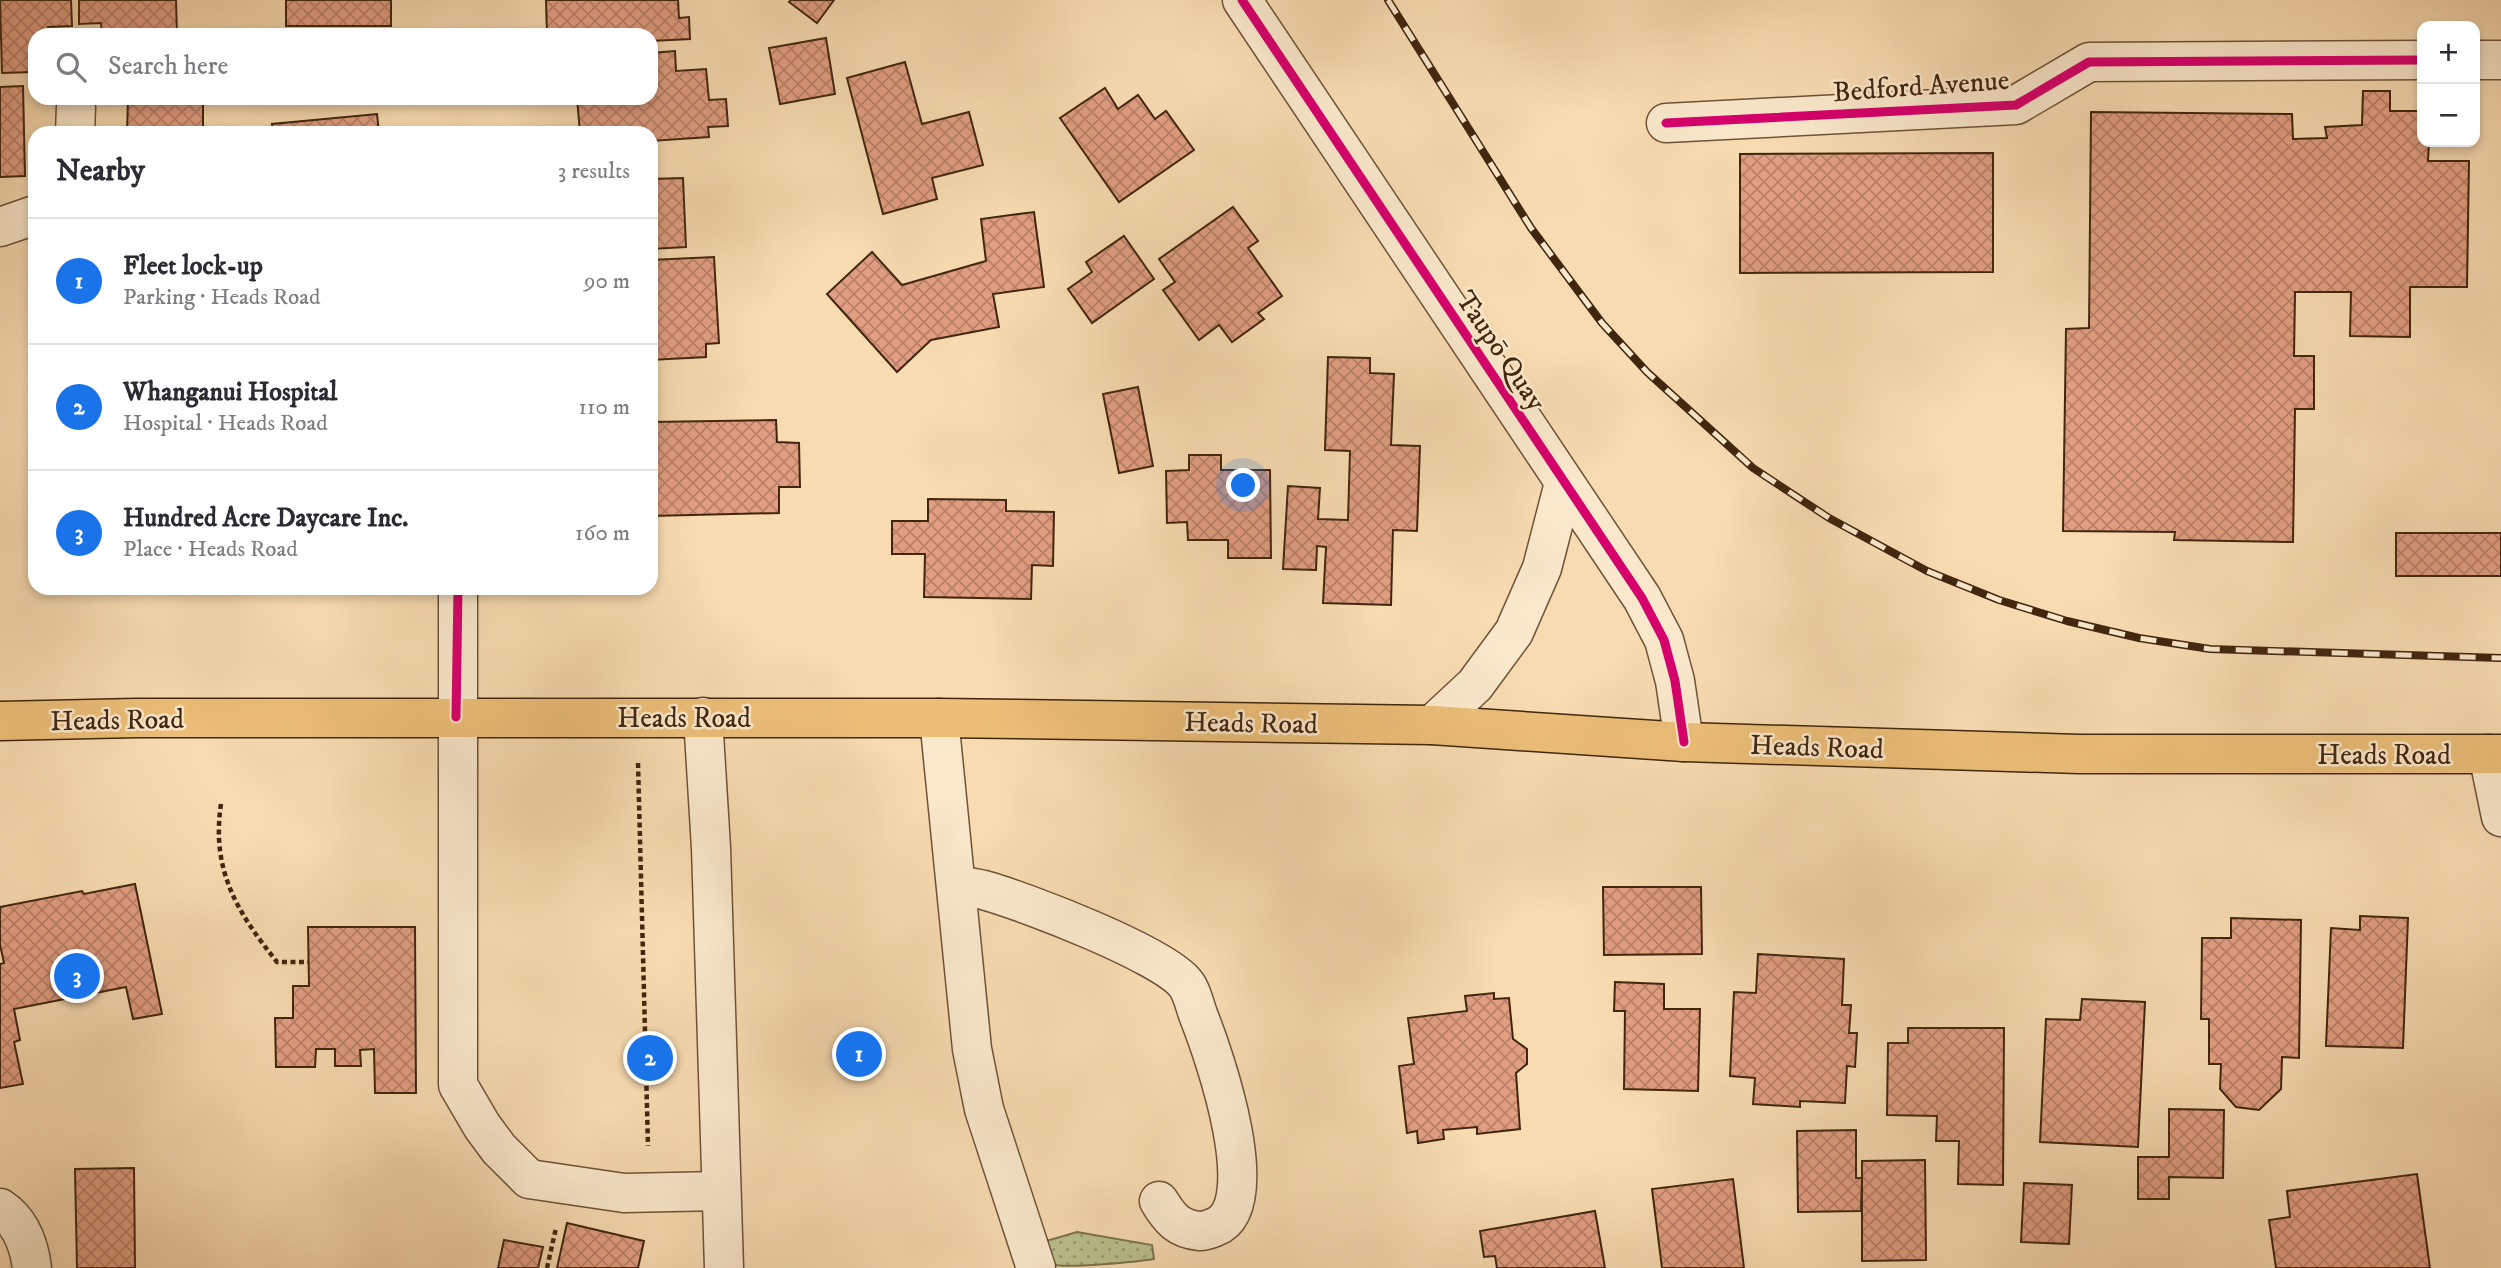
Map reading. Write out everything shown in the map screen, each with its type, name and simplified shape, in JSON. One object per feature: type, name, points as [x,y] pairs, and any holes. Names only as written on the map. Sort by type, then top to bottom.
[{"type":"main road","name":"Heads Road","points":[[0,721],[136,718],[939,718],[1432,725],[1684,742],[2079,754],[2495,754]]},
{"type":"street","name":"Taupō Quay","points":[[1242,0],[1642,598],[1664,640],[1675,681],[1684,742]]},
{"type":"street","name":"Bedford Avenue","points":[[1666,123],[2016,105],[2089,62],[2417,60]]},
{"type":"street","points":[[2480,60],[2501,60]]},
{"type":"street","points":[[0,228],[28,218]]},
{"type":"street","points":[[1432,725],[1475,685],[1514,632],[1542,568],[1564,483]]},
{"type":"street","points":[[458,595],[458,1085],[499,1149],[529,1179],[624,1193],[721,1191]]},
{"type":"street","points":[[703,717],[711,862],[721,1191],[718,1266]]},
{"type":"street","points":[[939,718],[972,1049],[984,1109],[1036,1268]]},
{"type":"street","points":[[2495,754],[2501,817]]},
{"type":"street","points":[[956,885],[987,891],[1052,915],[1162,963],[1185,983],[1213,1053],[1234,1135],[1238,1180],[1235,1204],[1224,1224],[1205,1231],[1189,1229],[1170,1219],[1159,1201]]},
{"type":"street","points":[[0,1208],[9,1214],[25,1238],[32,1268]]},
{"type":"path","points":[[637,717],[649,1192]]},
{"type":"path","points":[[221,804],[218,839],[231,893],[257,937],[277,962],[309,962]]},
{"type":"green space","points":[[1077,1232],[1152,1245],[1154,1259],[1056,1265],[1043,1242]]},
{"type":"building","points":[[0,0],[71,0],[72,26],[28,28],[28,72],[2,73]]},
{"type":"building","points":[[79,0],[176,0],[177,28],[101,28],[101,23],[79,24]]},
{"type":"building","points":[[286,0],[391,0],[391,26],[286,26]]},
{"type":"building","points":[[546,0],[678,0],[679,18],[689,17],[690,39],[658,41],[658,28],[547,28]]},
{"type":"building","points":[[834,0],[817,23],[789,2]]},
{"type":"building","points":[[826,38],[835,94],[780,104],[769,48]]},
{"type":"building","points":[[675,51],[676,71],[706,69],[709,100],[726,99],[728,126],[708,127],[709,137],[658,141],[658,126],[579,126],[578,105],[658,105],[658,52]]},
{"type":"building","points":[[905,62],[922,124],[969,112],[983,165],[932,178],[937,199],[883,214],[847,78]]},
{"type":"building","points":[[23,86],[25,176],[0,177],[0,87]]},
{"type":"building","points":[[1105,88],[1118,109],[1138,95],[1155,119],[1166,111],[1194,150],[1119,202],[1060,118]]},
{"type":"building","points":[[2363,91],[2390,91],[2390,111],[2417,111],[2417,147],[2429,147],[2428,161],[2469,161],[2467,287],[2410,287],[2410,337],[2350,336],[2351,292],[2295,292],[2294,356],[2314,356],[2314,409],[2295,409],[2293,542],[2174,540],[2175,532],[2063,531],[2066,329],[2089,328],[2091,112],[2292,114],[2293,139],[2327,138],[2325,127],[2362,125]]},
{"type":"building","points":[[128,105],[203,105],[203,126],[127,126]]},
{"type":"building","points":[[377,114],[378,126],[272,126]]},
{"type":"building","points":[[1993,153],[1993,272],[1740,273],[1740,154]]},
{"type":"building","points":[[683,178],[686,247],[658,249],[658,179]]},
{"type":"building","points":[[1233,207],[1258,241],[1248,248],[1282,296],[1258,313],[1264,319],[1232,342],[1219,325],[1199,340],[1163,290],[1175,282],[1159,259]]},
{"type":"building","points":[[1034,212],[1044,287],[993,294],[999,327],[931,340],[897,372],[827,294],[872,252],[902,285],[986,261],[981,219]]},
{"type":"building","points":[[1124,236],[1154,279],[1092,323],[1068,289],[1092,272],[1086,262]]},
{"type":"building","points":[[714,257],[719,343],[706,344],[706,357],[658,360],[658,260]]},
{"type":"building","points":[[1328,357],[1370,358],[1370,373],[1394,374],[1391,445],[1420,446],[1417,531],[1393,530],[1391,605],[1323,603],[1326,547],[1317,546],[1316,570],[1283,569],[1288,486],[1320,488],[1318,519],[1348,520],[1350,451],[1325,450]]},
{"type":"building","points":[[1138,387],[1153,466],[1119,473],[1103,394]]},
{"type":"building","points":[[776,420],[777,442],[799,443],[800,487],[779,487],[779,513],[658,516],[658,422]]},
{"type":"building","points":[[1189,455],[1221,455],[1221,470],[1270,470],[1271,558],[1228,558],[1228,540],[1188,540],[1187,522],[1167,523],[1166,471],[1189,470]]},
{"type":"building","points":[[928,499],[1006,500],[1006,511],[1054,512],[1053,566],[1032,565],[1031,599],[924,597],[925,554],[892,554],[892,521],[928,521]]},
{"type":"building","points":[[2396,533],[2501,533],[2501,576],[2396,576]]},
{"type":"building","points":[[135,884],[162,1014],[133,1019],[126,987],[14,1009],[20,1040],[14,1042],[23,1084],[0,1088],[0,964],[4,963],[0,945],[0,907]]},
{"type":"building","points":[[1603,887],[1701,887],[1702,954],[1604,955]]},
{"type":"building","points":[[2360,916],[2408,918],[2403,1048],[2326,1046],[2331,928],[2360,930]]},
{"type":"building","points":[[2231,918],[2301,920],[2299,1058],[2282,1057],[2281,1089],[2259,1110],[2236,1107],[2220,1089],[2221,1064],[2209,1064],[2209,1019],[2201,1019],[2202,938],[2231,938]]},
{"type":"building","points":[[308,927],[415,927],[416,1093],[375,1093],[374,1049],[360,1050],[361,1066],[335,1066],[335,1049],[316,1049],[315,1067],[276,1067],[275,1018],[293,1018],[293,986],[309,986]]},
{"type":"building","points":[[1758,954],[1844,959],[1842,1005],[1851,1005],[1849,1033],[1857,1033],[1855,1067],[1847,1066],[1845,1103],[1800,1101],[1800,1107],[1753,1104],[1755,1078],[1730,1076],[1734,992],[1756,993]]},
{"type":"building","points":[[1615,982],[1664,984],[1664,1009],[1700,1009],[1698,1091],[1624,1089],[1625,1011],[1614,1011]]},
{"type":"building","points":[[1494,993],[1494,999],[1509,998],[1513,1039],[1527,1049],[1527,1064],[1516,1073],[1520,1129],[1477,1134],[1477,1127],[1443,1130],[1444,1139],[1418,1143],[1417,1131],[1407,1133],[1399,1066],[1414,1064],[1408,1018],[1467,1011],[1465,996]]},
{"type":"building","points":[[2082,999],[2145,1002],[2138,1147],[2040,1142],[2046,1019],[2080,1020]]},
{"type":"building","points":[[1908,1028],[2004,1028],[2003,1185],[1958,1184],[1959,1141],[1936,1141],[1937,1116],[1887,1115],[1888,1043],[1908,1043]]},
{"type":"building","points":[[2169,1109],[2224,1110],[2223,1178],[2169,1177],[2169,1199],[2138,1199],[2138,1157],[2169,1157]]},
{"type":"building","points":[[1856,1130],[1856,1178],[1862,1178],[1861,1211],[1798,1212],[1797,1131]]},
{"type":"building","points":[[1925,1160],[1926,1260],[1862,1261],[1862,1161]]},
{"type":"building","points":[[134,1168],[135,1268],[77,1268],[75,1169]]},
{"type":"building","points":[[2417,1174],[2430,1268],[2276,1268],[2269,1220],[2290,1217],[2287,1191]]},
{"type":"building","points":[[1733,1179],[1744,1268],[1662,1268],[1652,1189]]},
{"type":"building","points":[[2024,1183],[2072,1185],[2069,1244],[2021,1242]]},
{"type":"building","points":[[1595,1211],[1605,1268],[1497,1268],[1495,1256],[1484,1257],[1480,1231]]},
{"type":"building","points":[[567,1223],[644,1241],[638,1268],[557,1268]]},
{"type":"building","points":[[504,1240],[543,1247],[538,1268],[498,1268]]},
{"type":"railway","points":[[1388,0],[1531,228],[1602,323],[1647,372],[1753,468],[1829,518],[1927,571],[1999,600],[2067,621],[2139,638],[2210,649],[2501,658]]},
{"type":"cycle path","points":[[1242,0],[1642,598],[1664,640],[1675,681],[1684,742]]},
{"type":"cycle path","points":[[1666,123],[2016,105],[2089,62],[2417,60]]},
{"type":"cycle path","points":[[456,717],[458,595]]},
{"type":"place","name":"Hundred Acre Daycare Inc.","points":[[77,976]]},
{"type":"place","name":"Fleet lock-up","points":[[859,1054]]},
{"type":"place","name":"Whanganui Hospital","points":[[650,1058]]}]
